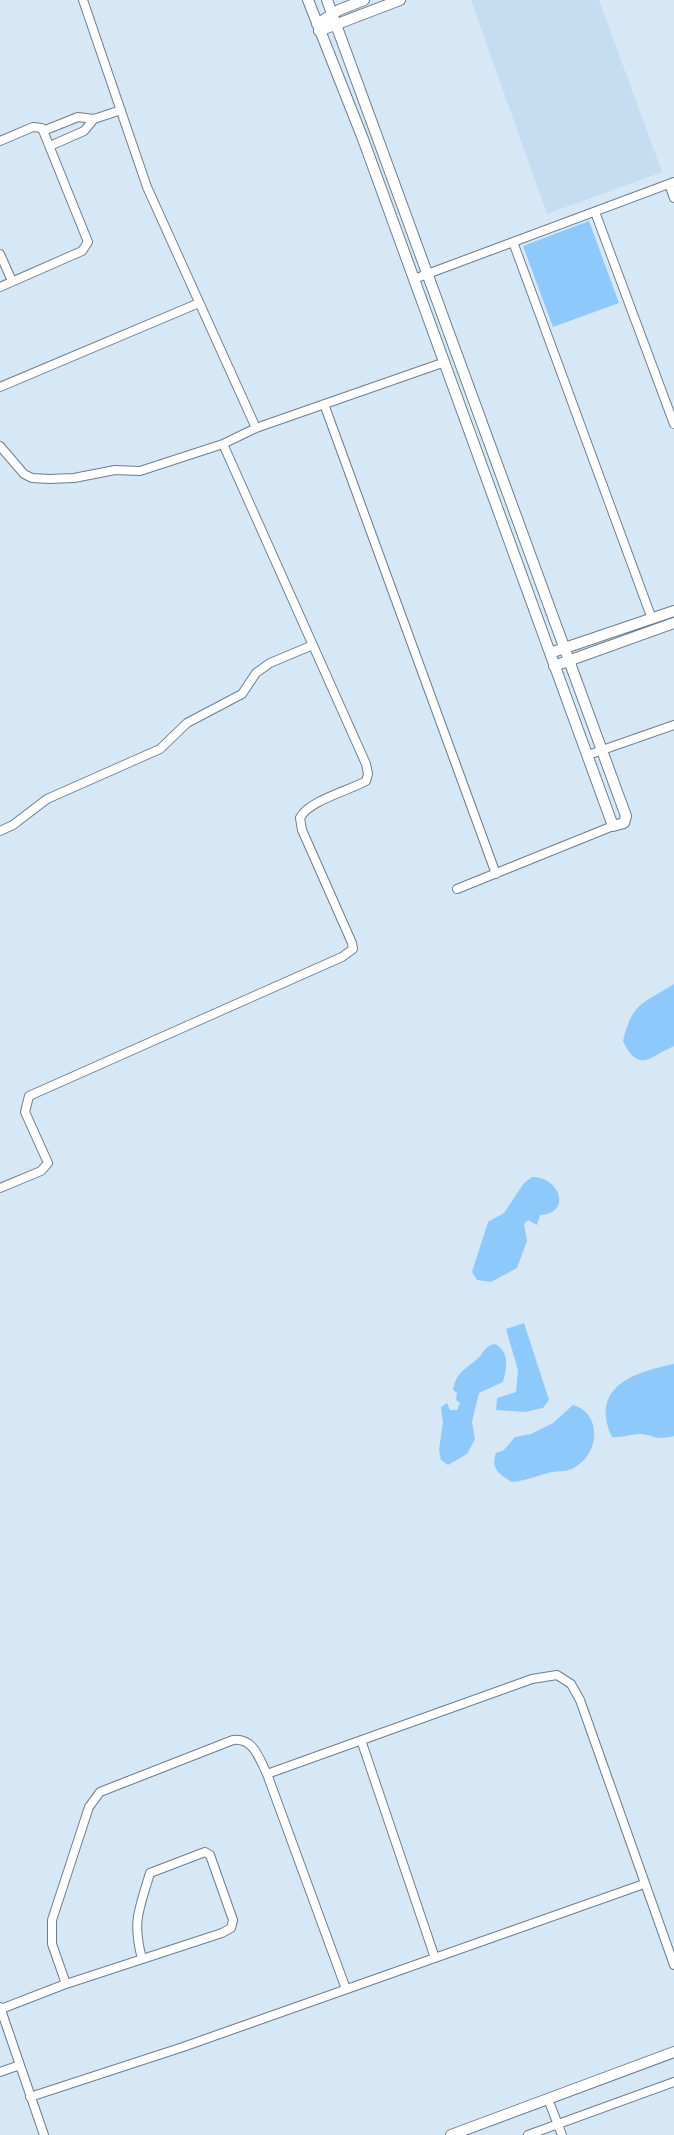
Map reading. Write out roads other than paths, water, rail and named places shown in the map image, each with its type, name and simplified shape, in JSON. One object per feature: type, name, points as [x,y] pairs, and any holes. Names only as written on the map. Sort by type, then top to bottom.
[{"type":"street","points":[[83,0],[147,187],[256,428]]},
{"type":"street","points":[[308,0],[445,362],[613,826]]},
{"type":"street","points":[[327,0],[626,816],[624,823],[457,889]]},
{"type":"street","points":[[318,28],[364,0]]},
{"type":"street","points":[[334,19],[400,0]]},
{"type":"street","points":[[43,131],[78,117],[94,119],[121,110]]},
{"type":"street","points":[[50,146],[84,131],[94,119]]},
{"type":"street","points":[[0,141],[36,126],[43,131],[88,246],[0,287]]},
{"type":"street","points":[[414,279],[671,183],[674,198]]},
{"type":"street","points":[[595,212],[674,424]]},
{"type":"street","points":[[513,242],[652,619]]},
{"type":"street","points":[[0,254],[12,281]]},
{"type":"street","points":[[0,387],[199,303]]},
{"type":"street","points":[[0,446],[24,474],[32,478],[74,478],[115,470],[140,471],[223,444],[256,428],[445,362]]},
{"type":"street","points":[[324,404],[496,874]]},
{"type":"street","points":[[0,1188],[41,1171],[48,1163],[25,1112],[29,1096],[342,957],[353,949],[302,830],[300,818],[301,813],[313,805],[366,781],[368,774],[223,444]]},
{"type":"street","points":[[550,653],[674,611]]},
{"type":"street","points":[[554,666],[674,623]]},
{"type":"street","points":[[0,831],[47,799],[160,749],[187,723],[242,694],[256,673],[270,663],[313,645]]},
{"type":"street","points":[[588,755],[674,725]]},
{"type":"street","points":[[267,1774],[532,1679],[557,1675],[571,1684],[580,1700],[674,1965]]},
{"type":"street","points":[[63,1985],[65,1981],[52,1944],[52,1920],[92,1799],[100,1792],[242,1739],[251,1744],[267,1774],[346,1989]]},
{"type":"street","points":[[361,1740],[435,1958]]},
{"type":"street","points":[[44,2135],[0,2008],[63,1985],[142,1959],[231,1928],[233,1920],[210,1855],[205,1852],[150,1873],[136,1920],[136,1936],[142,1959]]},
{"type":"street","points":[[30,2097],[183,2047],[644,1884]]},
{"type":"street","points":[[451,2135],[674,2052]]},
{"type":"street","points":[[0,2072],[20,2065]]},
{"type":"street","points":[[528,2135],[674,2082]]},
{"type":"street","points":[[548,2099],[562,2135]]}]
